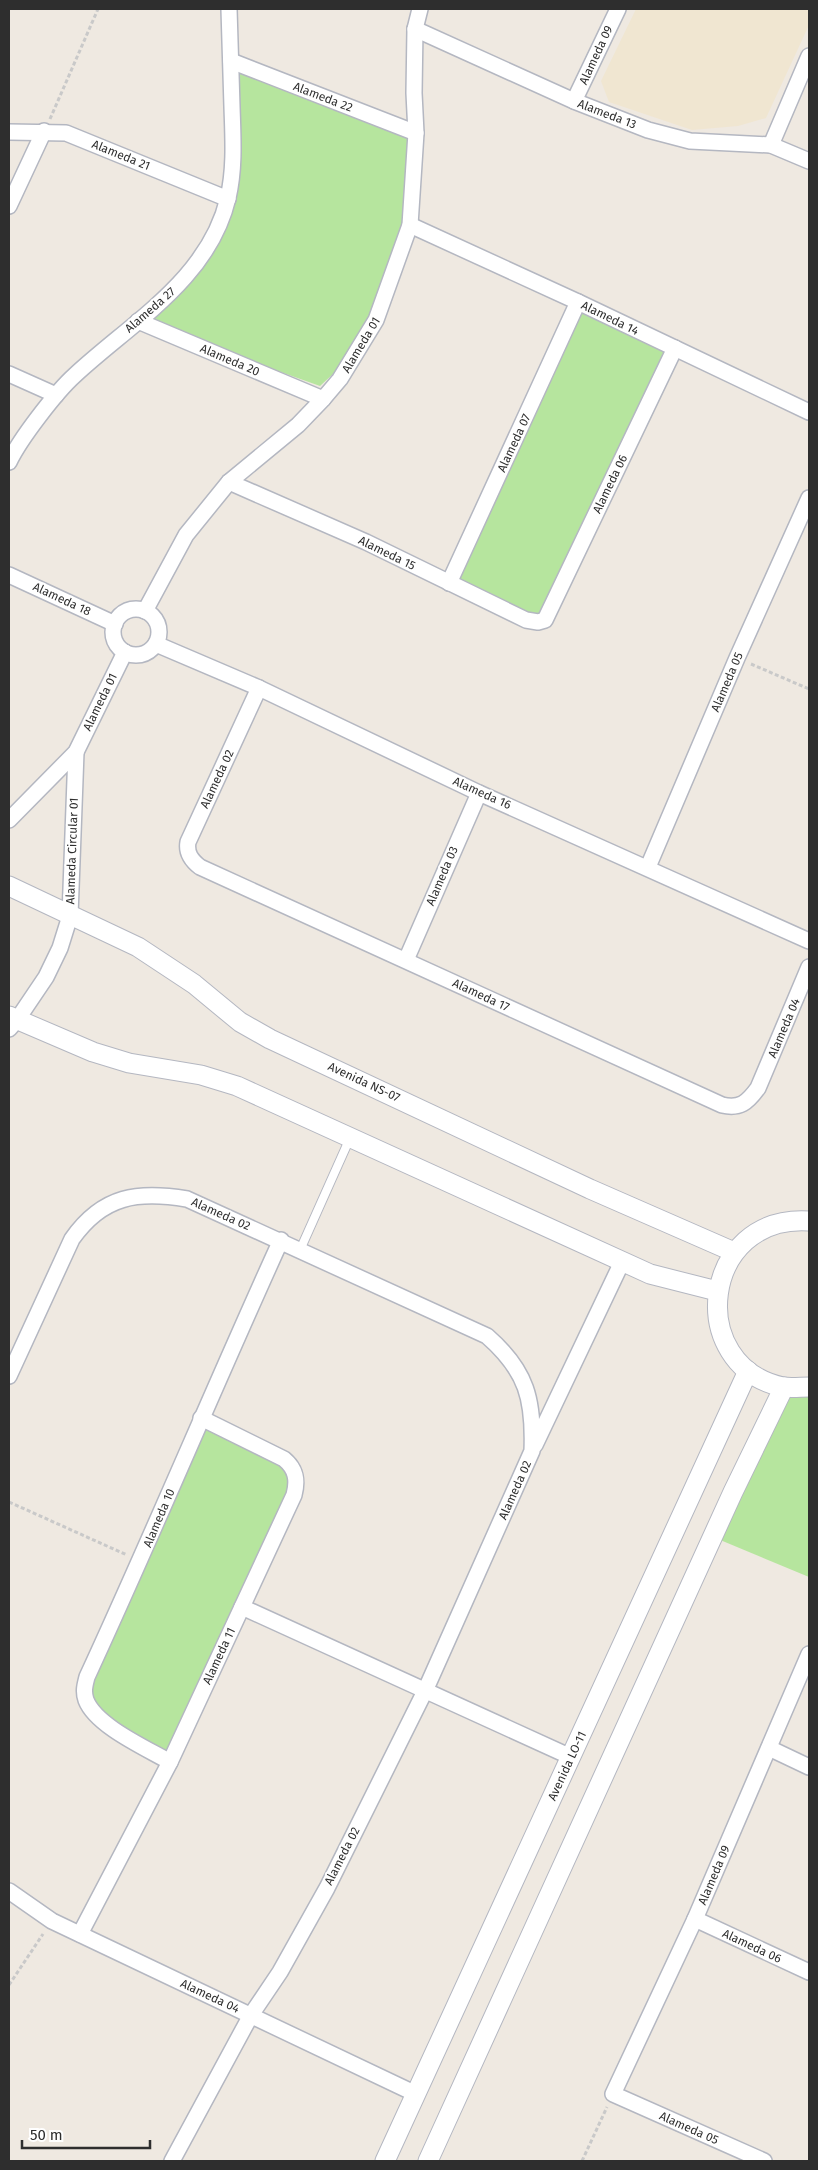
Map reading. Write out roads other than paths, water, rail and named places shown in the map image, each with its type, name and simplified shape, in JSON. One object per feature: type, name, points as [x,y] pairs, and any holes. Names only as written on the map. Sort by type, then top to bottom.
[{"type":"street","name":"Alameda 27","points":[[9,462],[56,396],[74,376],[176,289],[202,256],[228,199],[234,166],[229,9]]},
{"type":"street","name":"Alameda 01","points":[[145,612],[186,535],[229,482],[298,425],[323,399],[345,372],[376,320],[410,226],[416,133],[414,92],[416,30],[420,9]]},
{"type":"street","name":"Alameda 09","points":[[574,102],[618,9]]},
{"type":"street","name":"Alameda 13","points":[[416,30],[574,102],[648,130],[690,141],[771,145],[809,161]]},
{"type":"street","points":[[771,145],[809,56]]},
{"type":"street","name":"Alameda 22","points":[[231,61],[416,133]]},
{"type":"street","points":[[9,206],[44,131]]},
{"type":"street","name":"Alameda 21","points":[[9,132],[44,131],[66,133],[228,199]]},
{"type":"street","name":"Alameda 14","points":[[410,226],[578,302],[809,412]]},
{"type":"street","name":"Alameda 07","points":[[449,584],[578,302]]},
{"type":"street","name":"Alameda 20","points":[[138,321],[323,399]]},
{"type":"street","name":"Alameda 06","points":[[545,620],[675,348]]},
{"type":"street","points":[[9,374],[56,396]]},
{"type":"street","name":"Alameda 15","points":[[229,482],[366,542],[526,620],[538,622],[545,620]]},
{"type":"street","name":"Alameda 05","points":[[648,867],[737,658],[809,498]]},
{"type":"street","name":"Alameda 18","points":[[9,575],[116,624]]},
{"type":"street","points":[[131,610],[145,612],[155,619],[158,625],[159,631],[156,644],[145,653],[131,655],[120,648],[114,636],[116,624],[124,613],[131,610]]},
{"type":"street","name":"Alameda 16","points":[[156,644],[259,688],[479,793],[648,867],[809,941]]},
{"type":"street","name":"Alameda 01","points":[[76,752],[125,652]]},
{"type":"street","name":"Alameda 02","points":[[200,867],[186,850],[188,842],[259,688]]},
{"type":"street","points":[[9,820],[76,752]]},
{"type":"street","name":"Alameda Circular 01","points":[[12,1022],[46,976],[60,948],[70,916],[76,752]]},
{"type":"street","name":"Alameda 03","points":[[406,960],[479,793]]},
{"type":"street","name":"Alameda 17","points":[[200,867],[722,1105],[739,1107],[752,1097],[758,1088]]},
{"type":"street","name":"Avenida NS-07","points":[[9,886],[138,947],[194,984],[240,1022],[270,1039],[590,1188],[734,1252]]},
{"type":"street","name":"Alameda 04","points":[[758,1088],[809,967]]},
{"type":"street","points":[[12,1022],[129,1062],[201,1075],[237,1086],[650,1274],[717,1291]]},
{"type":"street","name":"Alameda 02","points":[[9,1376],[72,1239],[85,1221],[102,1207],[130,1196],[160,1195],[187,1199],[281,1240],[487,1336],[506,1352],[522,1377],[530,1398],[533,1422],[532,1451],[424,1691],[327,1888],[280,1972],[251,2015],[172,2161]]},
{"type":"street","points":[[809,1221],[794,1220],[771,1225],[751,1236],[734,1252],[723,1271],[717,1291],[718,1320],[728,1348],[748,1371],[765,1381],[784,1387],[809,1387]]},
{"type":"street","name":"Alameda 10","points":[[170,1762],[102,1720],[92,1710],[84,1689],[87,1677],[141,1561],[200,1418],[281,1240]]},
{"type":"street","points":[[532,1451],[622,1262]]},
{"type":"street","name":"Avenida LO-11","points":[[385,2161],[748,1371]]},
{"type":"street","points":[[428,2161],[733,1492],[784,1387]]},
{"type":"street","name":"Alameda 11","points":[[80,1934],[170,1762],[294,1495],[296,1475],[292,1465],[284,1458],[200,1418]]},
{"type":"street","points":[[242,1607],[571,1757]]},
{"type":"street","name":"Alameda 09","points":[[613,2094],[695,1919],[809,1654]]},
{"type":"street","points":[[769,1748],[809,1766]]},
{"type":"street","name":"Alameda 04","points":[[9,1892],[52,1921],[416,2094]]},
{"type":"street","name":"Alameda 06","points":[[695,1919],[809,1972]]},
{"type":"street","name":"Alameda 05","points":[[613,2094],[764,2161]]},
{"type":"lane","points":[[300,1250],[350,1138]]}]
